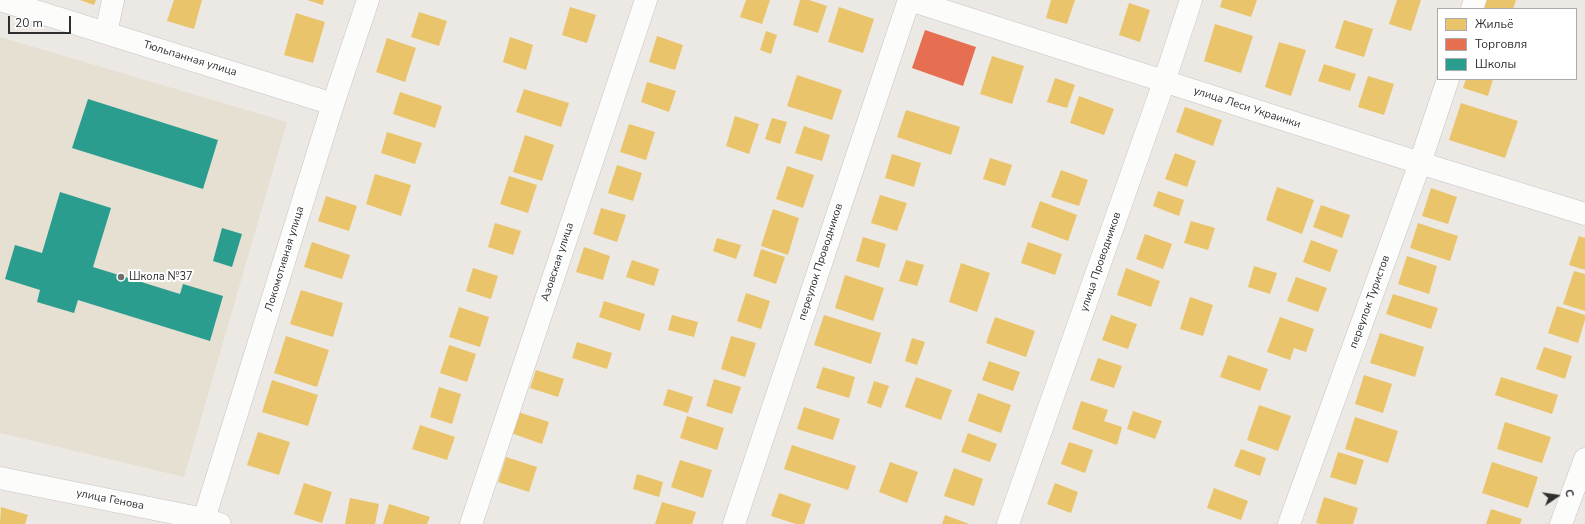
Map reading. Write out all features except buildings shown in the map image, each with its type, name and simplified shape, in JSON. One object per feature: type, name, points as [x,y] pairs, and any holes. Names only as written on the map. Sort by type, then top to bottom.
[{"type":"street","name":"Тюльпанная улица","points":[[0,0],[333,104]]},
{"type":"street","points":[[106,33],[113,0]]},
{"type":"street","name":"Локомотивная улица","points":[[212,522],[333,104],[368,0]]},
{"type":"street","name":"Азовская улица","points":[[471,524],[646,0]]},
{"type":"street","name":"улица Леси Украинки","points":[[909,0],[1164,82],[1585,214]]},
{"type":"street","name":"переулок Проводников","points":[[734,524],[909,0]]},
{"type":"street","name":"улица Проводников","points":[[1008,524],[1164,82],[1191,0]]},
{"type":"street","name":"переулок Туристов","points":[[1290,524],[1420,163],[1448,80]]},
{"type":"street","points":[[1561,524],[1585,458]]},
{"type":"street","name":"улица Генова","points":[[0,478],[212,522]]},
{"type":"shaded area","name":"Школа №37","points":[[0,37],[287,122],[184,477],[0,433]]},
{"type":"place","name":"Школа №37","points":[[121,277]]}]
